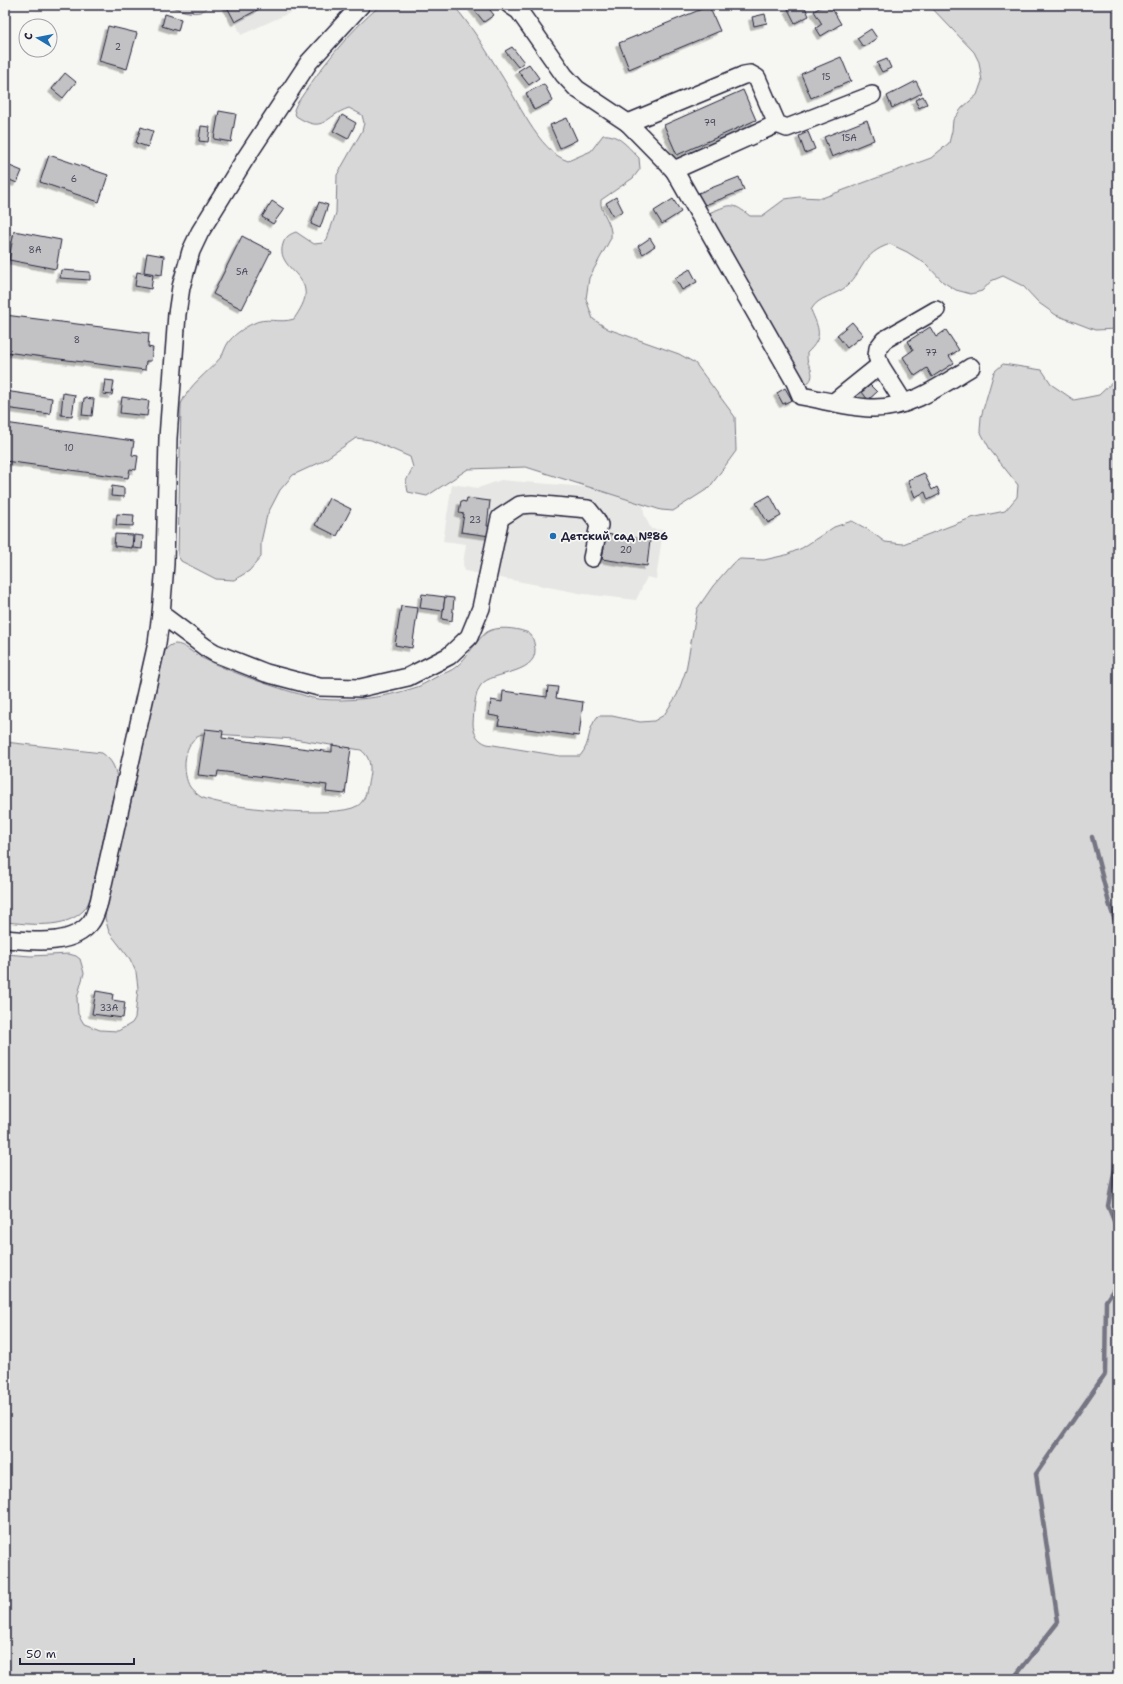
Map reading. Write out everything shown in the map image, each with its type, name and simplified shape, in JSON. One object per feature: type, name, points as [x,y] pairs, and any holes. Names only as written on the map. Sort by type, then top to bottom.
[{"type":"street","points":[[5,939],[35,941],[59,939],[81,932],[92,921],[99,902],[155,650],[161,614],[165,564],[168,438],[177,314],[181,287],[191,251],[200,232],[245,159],[309,62],[361,5]]},
{"type":"street","points":[[510,5],[519,11],[564,76],[577,89],[628,122],[674,170],[795,382],[801,396],[871,408],[904,403],[938,388],[971,367]]},
{"type":"street","points":[[628,122],[744,75],[750,74],[758,78],[777,124],[787,128],[872,95]]},
{"type":"street","points":[[674,170],[777,124]]},
{"type":"street","points":[[904,403],[880,365],[877,356],[878,348],[884,340],[936,310]]},
{"type":"street","points":[[834,402],[880,365]]},
{"type":"street","points":[[161,614],[204,647],[215,653],[266,673],[319,686],[360,688],[408,677],[449,656],[468,637],[481,608],[500,518],[520,505],[532,504],[588,509],[599,525],[592,558]]},
{"type":"shaded area","points":[[166,5],[209,5],[200,12],[195,13],[183,11]]},
{"type":"shaded area","points":[[228,5],[307,5],[241,35]]},
{"type":"shaded area","points":[[381,5],[453,5],[484,47],[538,136],[547,147],[557,155],[568,161],[591,151],[603,135],[608,135],[614,136],[623,142],[639,158],[640,169],[633,178],[601,200],[602,209],[610,227],[611,238],[589,278],[586,299],[593,319],[608,329],[679,354],[695,363],[735,417],[736,451],[709,488],[673,511],[661,510],[526,467],[468,469],[427,496],[408,492],[406,481],[413,467],[410,457],[371,440],[356,438],[321,462],[293,475],[280,490],[267,515],[261,542],[261,557],[249,571],[234,580],[216,579],[181,561],[178,556],[181,404],[189,390],[216,363],[223,354],[230,340],[236,335],[246,327],[257,322],[294,319],[302,305],[305,298],[305,290],[300,278],[286,263],[283,257],[283,244],[288,236],[296,232],[314,244],[323,243],[327,239],[336,213],[337,175],[362,131],[364,123],[362,115],[349,108],[319,124],[313,124],[296,116],[294,110],[324,65],[345,39]]},
{"type":"shaded area","points":[[929,5],[1118,5],[1118,329],[1095,330],[1056,315],[1039,303],[1023,286],[1003,276],[991,281],[982,291],[971,294],[956,290],[943,282],[926,264],[907,252],[890,244],[874,252],[868,257],[853,280],[847,286],[818,302],[811,310],[818,328],[818,337],[807,353],[812,377],[806,384],[797,374],[709,216],[711,212],[723,207],[735,206],[750,216],[762,216],[785,199],[799,197],[822,198],[931,158],[949,143],[953,120],[962,108],[977,95],[982,81],[979,62],[974,52]]},
{"type":"shaded area","points":[[1003,364],[1042,370],[1052,385],[1074,400],[1099,395],[1118,377],[1118,1679],[5,1679],[5,954],[31,956],[69,954],[76,956],[80,959],[84,973],[77,998],[78,1014],[84,1024],[100,1030],[118,1031],[132,1023],[135,1018],[138,988],[136,972],[130,959],[109,932],[105,918],[107,901],[160,662],[165,650],[169,646],[179,644],[202,658],[224,668],[281,689],[318,699],[342,700],[378,697],[420,686],[455,668],[487,632],[501,628],[522,631],[529,633],[532,636],[535,654],[531,661],[524,667],[487,680],[481,685],[477,693],[475,703],[473,727],[475,733],[481,741],[487,744],[560,756],[580,756],[586,746],[594,721],[598,716],[612,716],[640,722],[654,721],[664,715],[677,695],[686,670],[697,609],[713,586],[732,564],[740,559],[764,560],[786,555],[802,548],[834,527],[852,521],[867,529],[885,542],[903,544],[971,518],[1005,511],[1017,497],[1018,485],[991,451],[980,431],[981,417],[994,372]],"holes":[[[215,734],[294,739],[361,750],[368,758],[370,768],[366,793],[361,803],[345,810],[327,812],[304,812],[255,808],[232,805],[201,797],[191,788],[187,781],[185,760],[189,746],[192,741],[199,736]]]},
{"type":"shaded area","name":"Детский сад №86","points":[[501,480],[586,487],[599,484],[642,484],[644,514],[651,529],[663,530],[656,579],[647,577],[636,600],[584,594],[465,571],[463,564],[466,544],[443,541],[452,484],[478,488]]},
{"type":"shaded area","points":[[5,742],[102,753],[111,761],[115,770],[117,778],[91,896],[84,910],[67,921],[46,924],[5,922]]},
{"type":"building","points":[[226,5],[257,5],[259,9],[235,22]]},
{"type":"building","points":[[474,5],[486,5],[494,15],[484,22],[472,7]]},
{"type":"building","points":[[796,5],[804,5],[809,16],[795,23],[788,9]]},
{"type":"building","points":[[824,5],[830,5],[841,24],[821,36],[816,28],[822,24],[814,11]]},
{"type":"building","points":[[709,6],[720,31],[629,69],[619,43]]},
{"type":"building","points":[[165,14],[181,19],[178,31],[162,26]]},
{"type":"building","points":[[765,14],[767,23],[754,26],[752,17]]},
{"type":"building","points":[[108,26],[137,33],[127,69],[99,61]]},
{"type":"building","points":[[871,29],[877,38],[863,47],[857,38]]},
{"type":"building","points":[[512,47],[524,62],[518,67],[505,51]]},
{"type":"building","points":[[841,57],[851,81],[811,98],[801,74]]},
{"type":"building","points":[[887,59],[891,68],[882,72],[877,63]]},
{"type":"building","points":[[529,64],[539,78],[529,85],[518,71]]},
{"type":"building","points":[[65,73],[76,82],[63,98],[52,89]]},
{"type":"building","points":[[916,81],[922,93],[892,108],[887,96]]},
{"type":"building","points":[[544,84],[553,101],[534,110],[526,93]]},
{"type":"building","points":[[743,90],[756,120],[677,155],[664,125]]},
{"type":"building","points":[[923,96],[927,104],[919,108],[915,100]]},
{"type":"building","points":[[219,111],[236,114],[231,142],[214,139]]},
{"type":"building","points":[[342,115],[356,123],[348,139],[333,131]]},
{"type":"building","points":[[567,118],[577,140],[560,148],[550,125]]},
{"type":"building","points":[[867,120],[874,140],[832,157],[824,137]]},
{"type":"building","points":[[201,126],[210,127],[208,142],[199,141]]},
{"type":"building","points":[[141,127],[153,131],[148,147],[136,143]]},
{"type":"building","points":[[808,132],[815,149],[805,153],[799,136]]},
{"type":"building","points":[[49,155],[108,175],[99,202],[40,182]]},
{"type":"building","points":[[5,164],[22,171],[17,183],[5,178]]},
{"type":"building","points":[[739,177],[744,190],[700,207],[696,194]]},
{"type":"building","points":[[616,197],[623,211],[613,216],[606,203]]},
{"type":"building","points":[[673,199],[681,212],[662,224],[654,211]]},
{"type":"building","points":[[272,201],[284,209],[273,224],[262,217]]},
{"type":"building","points":[[319,202],[328,205],[320,228],[311,224]]},
{"type":"building","points":[[14,231],[61,240],[56,269],[9,260]]},
{"type":"building","points":[[242,236],[271,251],[242,309],[213,294]]},
{"type":"building","points":[[650,238],[655,246],[643,254],[638,246]]},
{"type":"building","points":[[147,253],[164,256],[162,275],[144,272]]},
{"type":"building","points":[[690,269],[697,282],[682,290],[675,278]]},
{"type":"building","points":[[61,270],[90,272],[90,280],[60,278]]},
{"type":"building","points":[[137,272],[153,275],[151,289],[135,286]]},
{"type":"building","points":[[5,315],[149,333],[148,347],[153,348],[151,361],[146,361],[145,370],[5,352]]},
{"type":"building","points":[[852,322],[863,335],[847,348],[837,335]]},
{"type":"building","points":[[930,327],[936,337],[946,330],[959,350],[949,356],[954,363],[932,377],[927,368],[915,376],[903,357],[913,350],[908,341]]},
{"type":"building","points":[[105,380],[114,381],[112,395],[103,394]]},
{"type":"building","points":[[870,385],[877,392],[868,400],[862,392]]},
{"type":"building","points":[[785,388],[792,400],[783,404],[777,393]]},
{"type":"building","points":[[5,391],[52,398],[50,414],[5,408]]},
{"type":"building","points":[[63,393],[75,395],[72,416],[61,415]]},
{"type":"building","points":[[122,397],[149,401],[147,416],[120,413]]},
{"type":"building","points":[[84,398],[94,399],[92,416],[82,415]]},
{"type":"building","points":[[5,423],[134,441],[132,455],[138,456],[136,470],[130,469],[128,478],[5,461]]},
{"type":"building","points":[[924,473],[932,490],[937,487],[940,494],[928,500],[925,492],[915,497],[908,480]]},
{"type":"building","points":[[112,486],[124,488],[124,497],[111,496]]},
{"type":"building","points":[[770,495],[781,516],[768,523],[756,503]]},
{"type":"building","points":[[329,498],[351,509],[337,536],[315,525]]},
{"type":"building","points":[[467,498],[490,501],[487,526],[492,527],[490,536],[461,532],[464,514],[459,513],[461,501],[466,502]]},
{"type":"building","points":[[117,514],[134,515],[133,526],[116,525]]},
{"type":"building","points":[[115,534],[133,535],[132,548],[114,546]]},
{"type":"building","points":[[606,534],[650,540],[647,566],[602,559]]},
{"type":"building","points":[[134,535],[143,536],[142,549],[133,548]]},
{"type":"building","points":[[422,594],[445,597],[443,611],[420,608]]},
{"type":"building","points":[[445,597],[454,598],[452,621],[442,619]]},
{"type":"building","points":[[401,606],[418,608],[412,648],[395,645]]},
{"type":"building","points":[[548,686],[558,687],[556,698],[583,702],[579,736],[498,725],[500,717],[489,715],[491,700],[502,702],[503,691],[547,697]]},
{"type":"building","points":[[205,729],[223,731],[222,738],[332,752],[332,745],[351,748],[345,794],[326,792],[327,785],[218,771],[217,777],[198,775]]},
{"type":"building","points":[[96,991],[113,994],[112,1000],[125,1002],[123,1018],[92,1014]]},
{"type":"waterway","points":[[1092,837],[1109,903],[1118,930]]},
{"type":"waterway","points":[[1118,1015],[1118,1029]]},
{"type":"waterway","points":[[1118,1152],[1108,1206],[1118,1231]]},
{"type":"waterway","points":[[1013,1679],[1058,1622],[1036,1474],[1105,1374],[1106,1301],[1118,1283]]},
{"type":"place","name":"Детский сад №86","points":[[553,536]]}]
